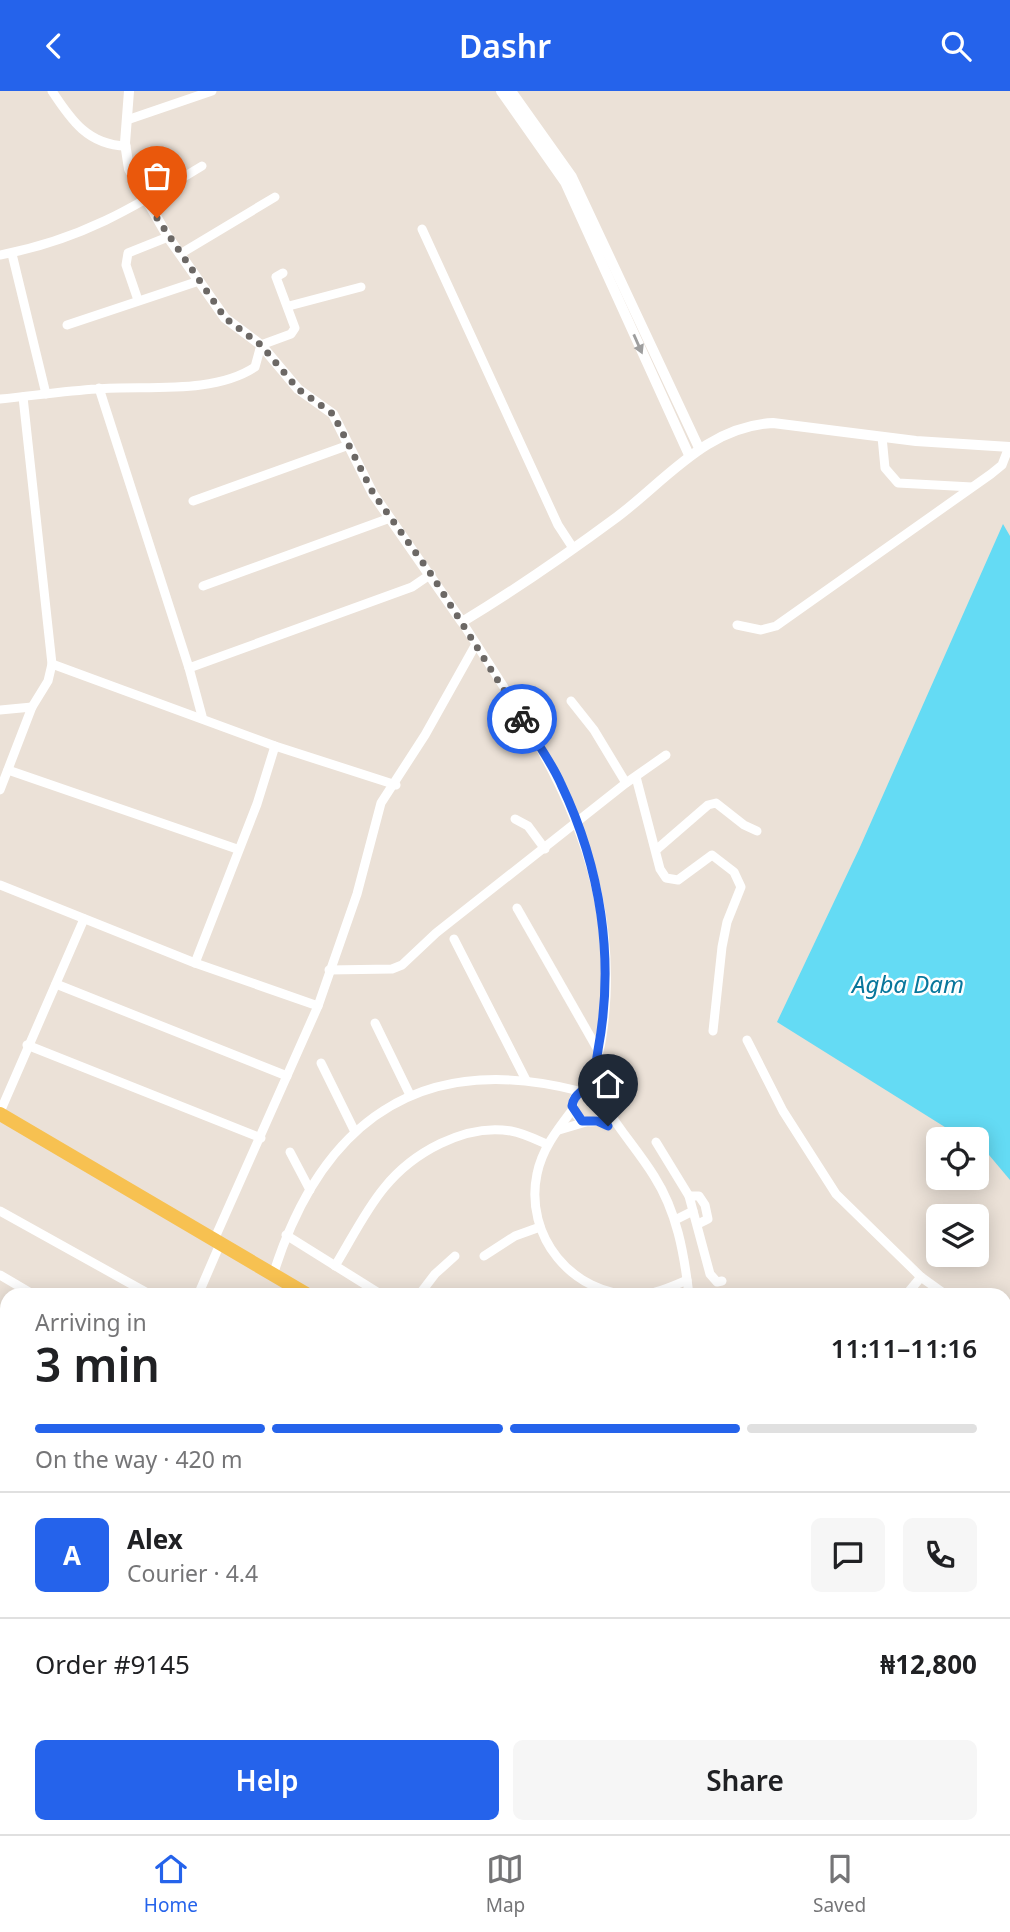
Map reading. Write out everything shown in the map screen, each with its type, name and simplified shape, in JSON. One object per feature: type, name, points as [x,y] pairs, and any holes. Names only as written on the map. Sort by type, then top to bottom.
[{"type":"main road","points":[[0,1113],[296,1288]]},
{"type":"street","points":[[52,91],[82,131],[110,146],[126,146]]},
{"type":"street","points":[[130,91],[126,146],[129,169],[168,237],[225,318],[261,345],[298,389],[333,414],[370,487],[431,574],[561,782],[578,823],[591,862],[605,939],[604,1015],[594,1072],[559,1131],[546,1145],[536,1175],[534,1195],[546,1244],[566,1268],[601,1288]]},
{"type":"street","points":[[127,120],[212,91]]},
{"type":"street","points":[[501,91],[565,181],[689,455]]},
{"type":"street","points":[[511,91],[572,177],[699,448]]},
{"type":"street","points":[[5,255],[65,240],[129,211],[202,166]]},
{"type":"street","points":[[180,254],[275,197]]},
{"type":"street","points":[[422,229],[558,525],[573,548]]},
{"type":"street","points":[[138,300],[126,265],[128,253],[168,237]]},
{"type":"street","points":[[0,242],[46,394]]},
{"type":"street","points":[[261,345],[291,334],[295,328],[276,277],[283,273]]},
{"type":"street","points":[[67,325],[199,281]]},
{"type":"street","points":[[289,306],[361,287]]},
{"type":"street","points":[[0,399],[99,388],[151,389],[239,377],[255,367],[261,345]]},
{"type":"street","points":[[99,388],[202,716]]},
{"type":"street","points":[[0,790],[32,708],[48,681],[52,664],[23,397]]},
{"type":"street","points":[[462,622],[573,548],[653,489],[699,448],[723,434],[754,423],[1010,447],[1002,465],[776,626],[761,630],[737,625]]},
{"type":"street","points":[[882,437],[885,468],[898,483],[972,487]]},
{"type":"street","points":[[193,502],[349,445]]},
{"type":"street","points":[[203,586],[390,518]]},
{"type":"street","points":[[189,668],[412,587],[431,574]]},
{"type":"street","points":[[201,1288],[217,1242],[318,1006],[328,970],[357,894],[381,803],[396,785],[476,644]]},
{"type":"street","points":[[52,664],[202,716],[275,746],[396,785]]},
{"type":"street","points":[[571,701],[594,730],[626,783]]},
{"type":"street","points":[[0,710],[32,708]]},
{"type":"street","points":[[195,963],[237,849],[257,804],[275,746]]},
{"type":"street","points":[[328,970],[391,969],[402,965],[436,933],[626,783],[666,755]]},
{"type":"street","points":[[8,770],[237,849]]},
{"type":"street","points":[[636,777],[660,869],[671,880],[678,880],[712,855],[725,863],[739,879],[741,887],[727,922],[722,947],[713,1031]]},
{"type":"street","points":[[656,850],[708,806],[716,803],[757,831]]},
{"type":"street","points":[[515,819],[528,826],[545,849]]},
{"type":"street","points":[[0,885],[195,963],[318,1006]]},
{"type":"street","points":[[517,908],[598,1050]]},
{"type":"street","points":[[0,1113],[27,1045],[84,919]]},
{"type":"street","points":[[454,939],[526,1080]]},
{"type":"street","points":[[55,984],[287,1076]]},
{"type":"street","points":[[375,1023],[410,1095]]},
{"type":"street","points":[[747,1040],[783,1111],[836,1194],[921,1277],[936,1288]]},
{"type":"street","points":[[27,1045],[261,1138]]},
{"type":"street","points":[[321,1063],[355,1132]]},
{"type":"street","points":[[594,1072],[599,1090],[605,1096],[607,1109],[618,1129],[656,1178],[675,1220],[685,1254],[688,1288]]},
{"type":"street","points":[[273,1275],[286,1235],[310,1190],[344,1142],[410,1095],[460,1080],[526,1080],[557,1089],[599,1090]]},
{"type":"street","points":[[557,1089],[576,1116],[586,1122]]},
{"type":"street","points":[[597,1121],[607,1109]]},
{"type":"street","points":[[559,1131],[597,1121],[618,1129]]},
{"type":"street","points":[[335,1266],[383,1190],[397,1173],[450,1139],[477,1131],[510,1130],[546,1145]]},
{"type":"street","points":[[656,1142],[688,1196],[710,1274],[717,1282],[722,1281]]},
{"type":"street","points":[[290,1152],[310,1190]]},
{"type":"street","points":[[688,1196],[699,1196],[707,1210],[708,1219],[698,1224]]},
{"type":"street","points":[[0,1211],[138,1288]]},
{"type":"street","points":[[675,1220],[693,1211]]},
{"type":"street","points":[[484,1256],[515,1236],[540,1227]]},
{"type":"street","points":[[286,1235],[371,1288]]},
{"type":"street","points":[[424,1288],[455,1256]]},
{"type":"street","points":[[0,1275],[22,1288]]},
{"type":"street","points":[[912,1288],[921,1277]]},
{"type":"street","points":[[668,1288],[687,1280]]},
{"type":"water","name":"Agba Dam","points":[[1003,524],[1010,536],[1010,1180],[989,1155],[989,1127],[945,1127],[777,1022],[860,847]]},
{"type":"way so far","points":[[157,218],[225,318],[261,345],[298,389],[333,414],[373,493],[431,574],[522,719]]},
{"type":"route","points":[[522,719],[561,782],[591,862],[607,961],[604,1015],[594,1072],[585,1088],[576,1094],[572,1106],[574,1113],[582,1121],[597,1121],[608,1126]]}]
